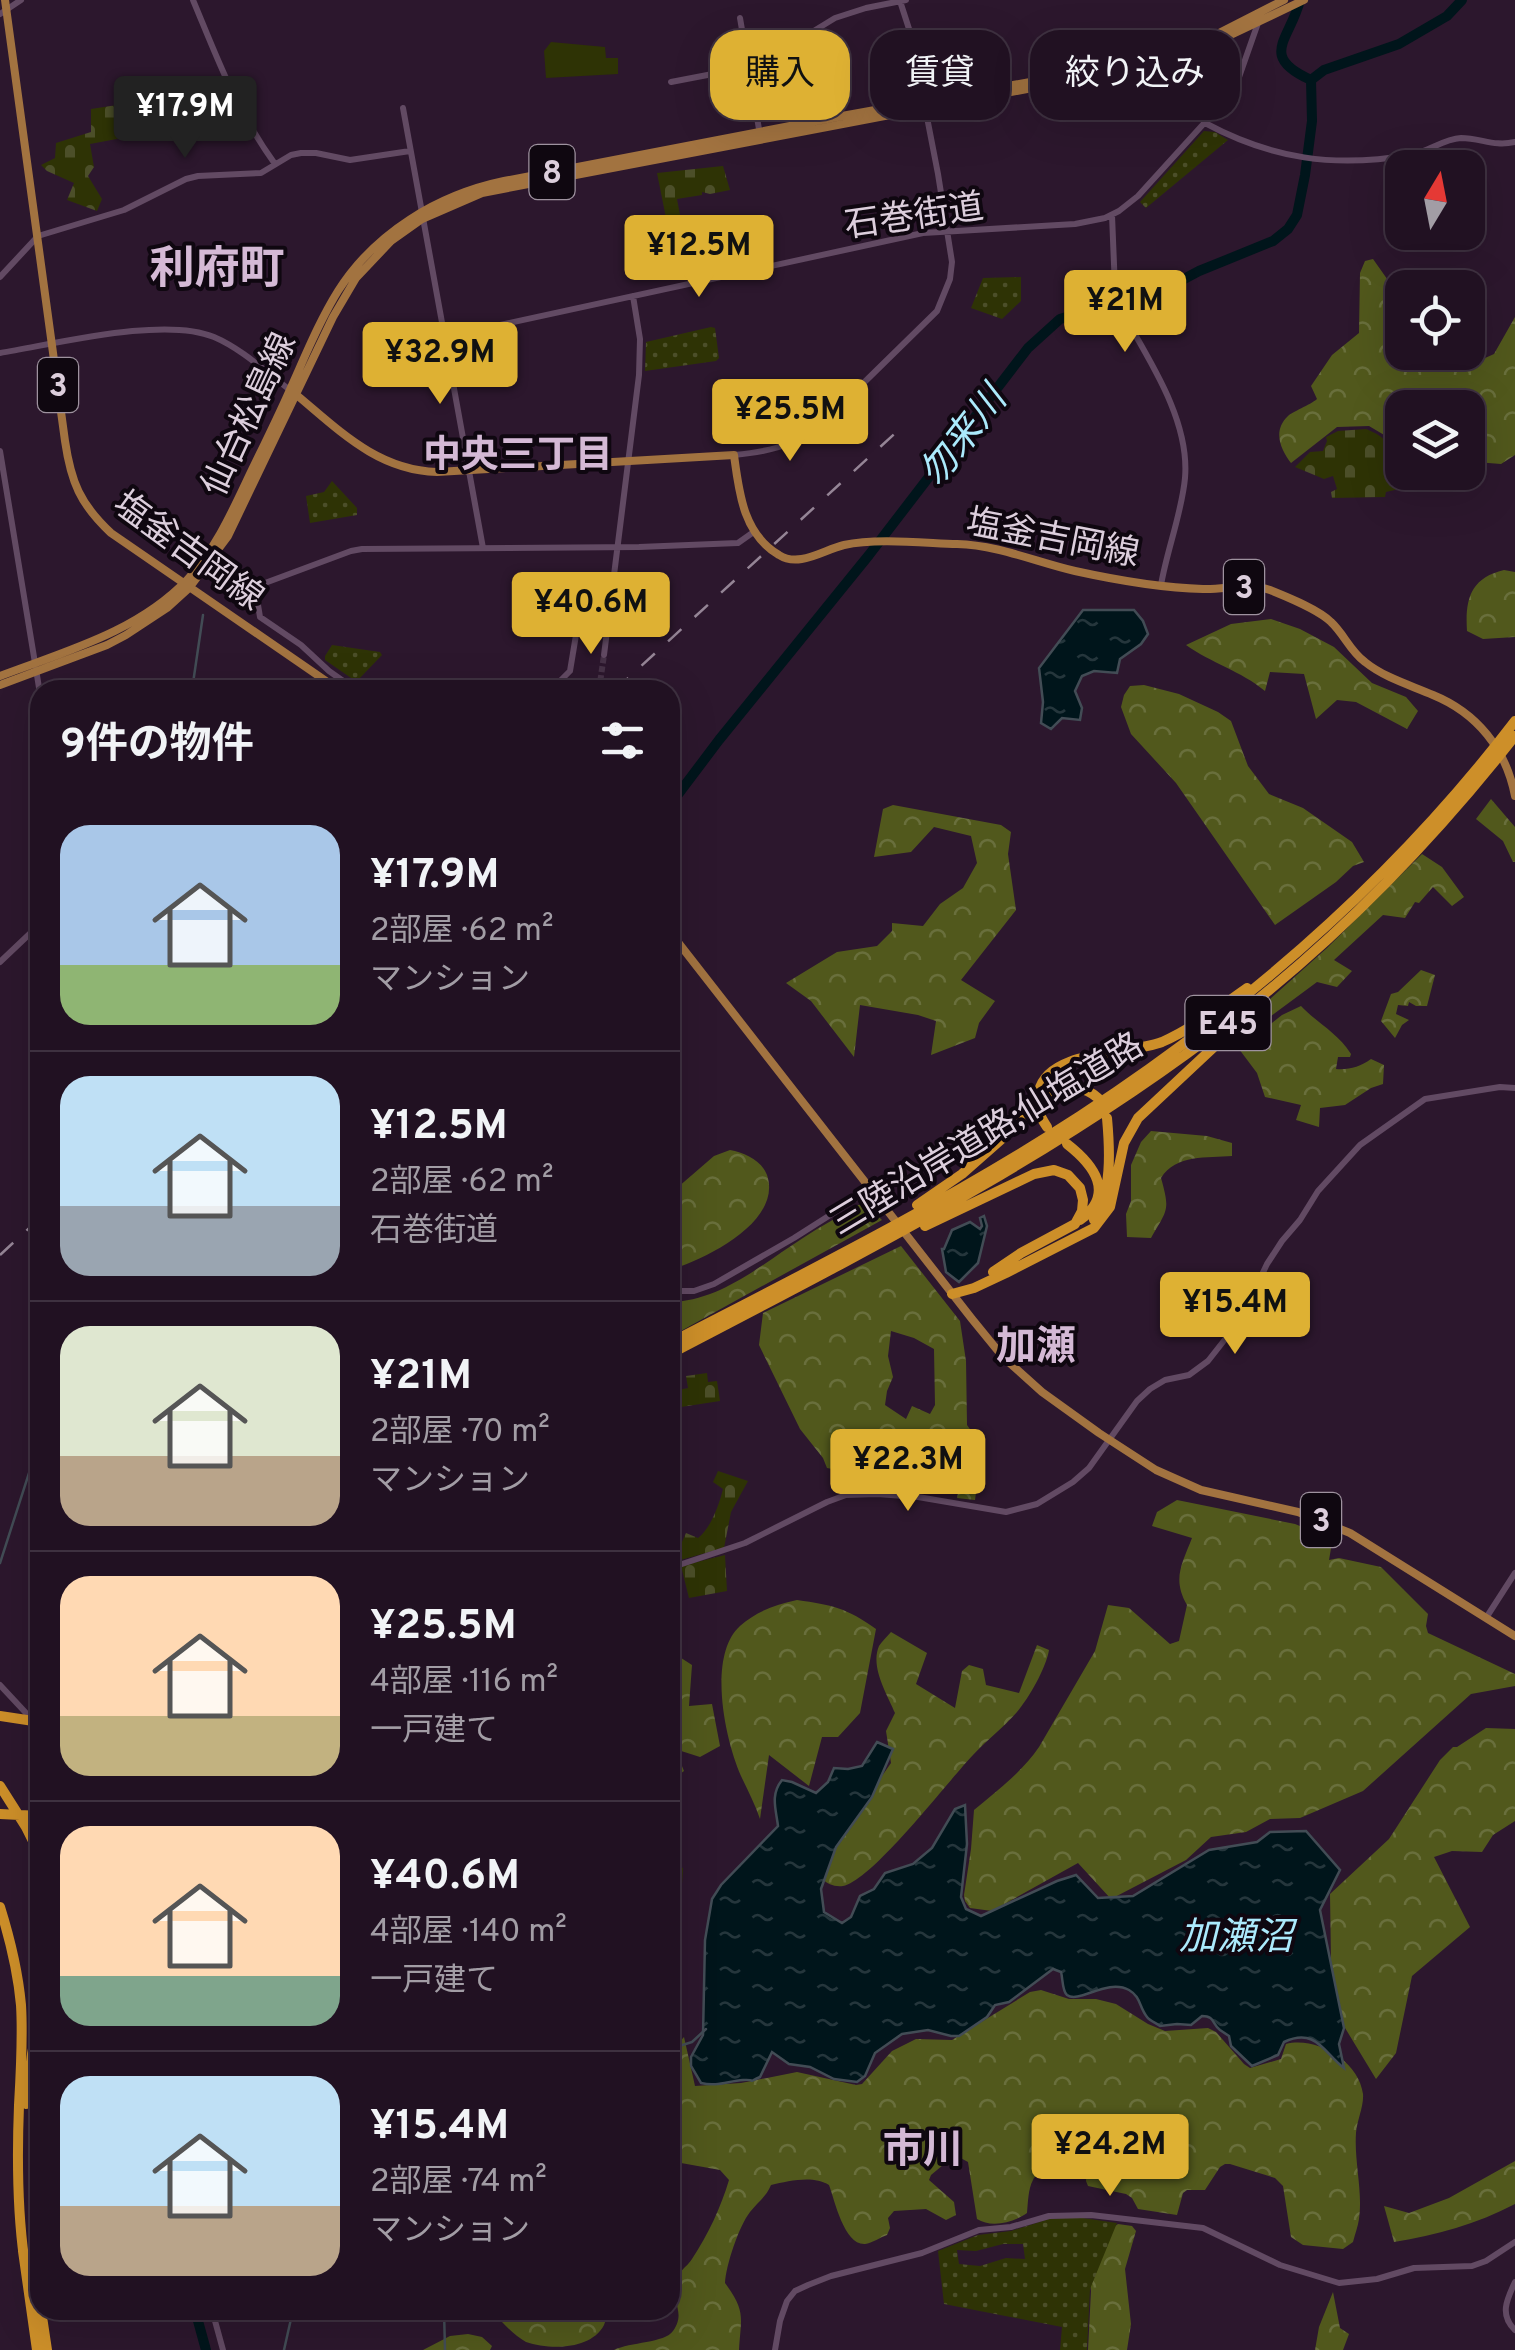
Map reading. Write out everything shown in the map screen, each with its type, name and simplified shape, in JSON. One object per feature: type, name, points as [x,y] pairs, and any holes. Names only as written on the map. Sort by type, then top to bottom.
[{"type":"highway","name":"三陸沿岸道路;仙塩道路","points":[[909,1222],[1142,1074],[1331,929],[1493,757],[1508,740],[1515,721]]},
{"type":"highway","points":[[1047,1127],[1038,1111],[1038,1094],[1054,1069],[1079,1058],[1136,1050],[1163,1041],[1219,1008],[1331,929]]},
{"type":"highway","points":[[1078,1229],[1094,1228],[1110,1207],[1124,1143],[1138,1118],[1270,996],[1331,929]]},
{"type":"highway","points":[[890,1233],[909,1222],[1049,1096],[1072,1087],[1098,1098]]},
{"type":"highway","points":[[952,1294],[1006,1274],[1092,1223],[1103,1202],[1108,1163],[1107,1118]]},
{"type":"highway","points":[[1068,1144],[1090,1164],[1098,1185],[1095,1204],[1078,1229]]},
{"type":"highway","points":[[890,1233],[1044,1170],[1068,1175],[1080,1188],[1083,1200],[1078,1229]]},
{"type":"highway","name":"三陸沿岸道路;仙塩道路","points":[[680,1348],[890,1233]]},
{"type":"highway","name":"三陸沿岸道路;仙塩道路","points":[[680,1338],[830,1265]]},
{"type":"highway","points":[[0,1716],[30,1723]]},
{"type":"highway","points":[[0,1786],[30,1835]]},
{"type":"highway","points":[[0,1814],[30,1816]]},
{"type":"highway","points":[[0,1908],[12,1949],[20,2000],[17,2166],[30,2304]]},
{"type":"highway","points":[[24,2258],[24,2129],[30,2069]]},
{"type":"highway","points":[[32,2320],[36,2350]]},
{"type":"highway","points":[[44,2320],[48,2350]]},
{"type":"main road","name":"塩釜吉岡線","points":[[4,0],[68,466],[81,499],[111,533],[327,680]]},
{"type":"main road","points":[[1258,24],[1266,0]]},
{"type":"main road","name":"8","points":[[1284,5],[1303,0]]},
{"type":"main road","name":"仙台松島線","points":[[1010,87],[1138,61],[1284,5]]},
{"type":"main road","name":"仙台松島線","points":[[1010,92],[1142,68],[1198,51],[1258,24],[1284,5]]},
{"type":"main road","name":"仙台松島線","points":[[36,667],[107,645],[126,635],[147,622],[186,586],[228,536],[293,392],[350,287],[382,250],[422,216],[482,193],[870,115]]},
{"type":"main road","points":[[293,392],[380,460],[420,472],[734,455],[744,511],[764,542]]},
{"type":"main road","name":"塩釜吉岡線","points":[[764,542],[790,560],[861,543],[977,545],[1078,572],[1162,585],[1210,590],[1258,587],[1322,615],[1365,662],[1400,682],[1450,702],[1476,722],[1498,748],[1508,767],[1515,796]]},
{"type":"main road","name":"8","points":[[0,676],[36,667]]},
{"type":"main road","name":"8","points":[[0,685],[36,667]]},
{"type":"main road","name":"3","points":[[680,945],[1003,1357],[1042,1392],[1156,1470],[1190,1486],[1298,1512],[1350,1533],[1515,1636]]},
{"type":"street","points":[[3,13],[21,0]]},
{"type":"street","points":[[193,0],[236,102],[275,164]]},
{"type":"street","points":[[815,30],[835,18],[903,1],[910,30]]},
{"type":"street","points":[[740,18],[742,30]]},
{"type":"street","name":"石巻街道","points":[[445,337],[924,233],[1075,224],[1112,215],[1138,196],[1205,123],[1238,80],[1258,24]]},
{"type":"street","points":[[671,82],[710,74]]},
{"type":"street","points":[[402,108],[483,548]]},
{"type":"street","points":[[757,120],[760,136]]},
{"type":"street","points":[[734,455],[780,448],[808,434],[938,310],[952,262],[927,120]]},
{"type":"street","points":[[1205,123],[1242,142],[1290,156],[1315,158],[1375,160],[1423,152],[1457,138],[1499,145],[1515,142]]},
{"type":"street","points":[[0,276],[38,236],[124,210],[186,179],[254,174],[301,152],[350,160],[410,151]]},
{"type":"street","points":[[1112,215],[1115,289]]},
{"type":"street","points":[[604,656],[640,356],[633,296]]},
{"type":"street","points":[[1122,312],[1173,407],[1182,446],[1184,485],[1162,585]]},
{"type":"street","points":[[0,353],[155,329],[188,330],[223,342],[293,392]]},
{"type":"street","points":[[0,451],[38,680]]},
{"type":"street","points":[[738,544],[755,531]]},
{"type":"street","points":[[332,680],[301,645],[260,617],[257,600],[265,582],[351,551],[764,542]]},
{"type":"street","points":[[561,680],[570,671],[582,599],[611,598]]},
{"type":"street","points":[[0,962],[30,934]]},
{"type":"street","points":[[680,1565],[744,1544],[846,1494],[918,1497],[1006,1512],[1030,1506],[1089,1468],[1150,1389],[1165,1380],[1189,1374],[1208,1361],[1241,1319],[1282,1241],[1318,1191],[1360,1145],[1425,1098],[1515,1088]]},
{"type":"street","points":[[680,1291],[694,1292],[714,1284],[870,1189]]},
{"type":"street","points":[[1486,1618],[1515,1573]]},
{"type":"street","points":[[1,1687],[30,1715]]},
{"type":"street","points":[[775,2350],[780,2320],[795,2291],[832,2276],[922,2253],[979,2230],[1011,2228],[1049,2216],[1091,2215],[1202,2228],[1280,2266],[1339,2283],[1428,2267],[1472,2266],[1515,2242]]},
{"type":"street","points":[[1515,2282],[1505,2308],[1507,2322],[1515,2330]]},
{"type":"street","points":[[215,2320],[223,2350]]},
{"type":"green space","points":[[551,42],[605,47],[606,58],[618,58],[618,74],[546,78],[544,51]]},
{"type":"green space","points":[[117,97],[128,98],[134,125],[122,138],[90,144],[94,167],[88,176],[102,199],[97,211],[67,200],[74,183],[41,165],[55,158],[56,143],[91,132],[91,109],[117,105]]},
{"type":"green space","points":[[1204,131],[1228,140],[1146,208],[1140,202]]},
{"type":"green space","points":[[723,166],[730,190],[677,199],[681,220],[667,223],[657,173]]},
{"type":"green space","points":[[1373,259],[1385,276],[1385,370],[1485,370],[1485,358],[1494,354],[1515,317],[1515,455],[1501,464],[1485,463],[1485,390],[1385,390],[1385,435],[1369,426],[1337,427],[1291,463],[1281,446],[1280,428],[1290,414],[1317,399],[1311,386],[1332,355],[1359,333],[1360,273],[1365,261]]},
{"type":"green space","points":[[1021,277],[1021,301],[1002,319],[971,308],[983,278]]},
{"type":"green space","points":[[715,328],[719,358],[716,361],[645,371],[646,342]]},
{"type":"green space","points":[[1366,429],[1385,441],[1385,490],[1395,490],[1386,492],[1385,497],[1332,498],[1331,492],[1337,489],[1333,476],[1324,479],[1295,467],[1310,452],[1323,451],[1326,437],[1338,431]]},
{"type":"green space","points":[[332,481],[357,508],[357,515],[310,523],[306,496],[324,492]]},
{"type":"green space","points":[[1504,570],[1515,572],[1515,637],[1483,639],[1467,631],[1469,600],[1484,579]]},
{"type":"green space","points":[[1271,619],[1334,647],[1372,683],[1406,697],[1418,711],[1407,729],[1356,702],[1337,700],[1316,719],[1304,674],[1270,672],[1265,691],[1186,645],[1231,624]]},
{"type":"green space","points":[[332,645],[382,655],[354,680],[325,660]]},
{"type":"green space","points":[[1144,685],[1179,694],[1231,721],[1248,766],[1269,794],[1303,808],[1352,842],[1364,862],[1353,866],[1275,925],[1176,783],[1131,734],[1121,707],[1124,695],[1130,686]]},
{"type":"green space","points":[[1491,799],[1515,827],[1515,862],[1503,841],[1476,819]]},
{"type":"green space","points":[[893,805],[1001,825],[1011,832],[1008,854],[1016,910],[961,980],[995,1001],[979,1023],[975,1038],[931,1055],[936,1021],[860,1005],[854,1057],[811,1001],[786,983],[837,952],[877,946],[892,931],[892,923],[923,926],[940,904],[963,888],[977,863],[971,836],[934,827],[911,852],[874,857],[883,809]]},
{"type":"green space","points":[[1422,854],[1442,867],[1464,897],[1452,906],[1433,887],[1419,903],[1415,902],[1405,918],[1383,915],[1334,960],[1352,971],[1337,987],[1317,982],[1236,1042],[1230,1035],[1327,948]]},
{"type":"green space","points":[[1421,970],[1435,975],[1427,1006],[1409,1002],[1408,1006],[1398,1005],[1396,1014],[1409,1020],[1395,1038],[1381,1021],[1391,994]]},
{"type":"green space","points":[[1301,1006],[1351,1054],[1338,1057],[1336,1069],[1354,1067],[1371,1059],[1384,1065],[1383,1084],[1345,1105],[1320,1108],[1319,1127],[1296,1120],[1301,1105],[1265,1097],[1257,1073],[1239,1049],[1282,1015]]},
{"type":"green space","points":[[1151,1131],[1207,1136],[1232,1143],[1232,1156],[1183,1161],[1167,1170],[1161,1178],[1166,1209],[1151,1238],[1127,1237],[1131,1165],[1141,1142]]},
{"type":"green space","points":[[730,1150],[752,1158],[767,1175],[769,1192],[763,1208],[737,1236],[702,1258],[680,1266],[680,1185],[714,1156]]},
{"type":"green space","points":[[865,1204],[882,1220],[680,1331],[680,1301],[724,1288]]},
{"type":"green space","points":[[901,1246],[960,1321],[966,1361],[967,1425],[982,1446],[975,1500],[957,1498],[960,1482],[955,1480],[960,1449],[921,1434],[879,1430],[871,1476],[827,1468],[800,1429],[759,1345],[763,1313]],"holes":[[[891,1331],[934,1349],[935,1405],[930,1414],[912,1406],[906,1419],[885,1405],[893,1377],[888,1356]]]},
{"type":"green space","points":[[707,1373],[708,1382],[717,1381],[720,1401],[681,1407],[680,1390],[688,1388],[686,1376]]},
{"type":"green space","points":[[718,1471],[748,1481],[731,1512],[724,1548],[680,1560],[686,1533],[698,1538],[714,1516],[723,1489],[713,1482]]},
{"type":"green space","points":[[1177,1500],[1295,1524],[1333,1537],[1329,1560],[1339,1558],[1381,1567],[1428,1614],[1428,1633],[1515,1674],[1515,1686],[1471,1694],[1363,1791],[1300,1818],[1270,1819],[1246,1832],[1211,1837],[1186,1860],[1111,1899],[1078,1863],[992,1911],[970,1908],[964,1895],[974,1810],[1017,1773],[1039,1747],[1095,1651],[1108,1605],[1129,1608],[1170,1644],[1179,1641],[1187,1605],[1180,1587],[1180,1572],[1192,1538],[1152,1526],[1157,1512]]},
{"type":"green space","points":[[725,1555],[727,1591],[689,1598],[681,1566]]},
{"type":"green space","points":[[797,1600],[839,1609],[876,1629],[860,1713],[838,1737],[822,1737],[809,1786],[769,1755],[760,1819],[729,1742],[722,1699],[724,1657],[730,1640],[746,1621],[767,1609]]},
{"type":"green space","points":[[891,1632],[927,1653],[916,1684],[955,1708],[962,1671],[969,1665],[983,1669],[986,1685],[1019,1693],[1037,1645],[1049,1650],[1036,1683],[1012,1718],[973,1755],[872,1867],[856,1880],[834,1886],[822,1879],[825,1858],[891,1763],[886,1731],[895,1713],[881,1680],[877,1654]]},
{"type":"green space","points":[[680,1657],[692,1665],[689,1706],[712,1704],[720,1746],[700,1757],[680,1751]]},
{"type":"green space","points":[[1486,1728],[1515,1729],[1515,1821],[1493,1835],[1482,1852],[1452,1851],[1434,1857],[1470,1927],[1412,1976],[1396,2053],[1376,2079],[1336,2013],[1330,1894],[1389,1839],[1440,1760],[1453,1747]]},
{"type":"green space","points":[[680,1867],[683,1868],[680,1915]]},
{"type":"green space","points":[[1041,1990],[1069,1999],[1116,2004],[1165,2031],[1208,2028],[1250,2068],[1281,2059],[1286,2044],[1298,2042],[1322,2048],[1345,2062],[1354,2071],[1363,2094],[1356,2133],[1360,2208],[1353,2242],[1343,2249],[1303,2245],[1291,2237],[1283,2186],[1275,2178],[1230,2164],[1220,2167],[1205,2190],[1183,2193],[1177,2215],[1138,2209],[1126,2194],[1088,2186],[1087,2169],[1049,2170],[1033,2180],[1027,2213],[1009,2222],[989,2223],[977,2219],[968,2162],[955,2155],[929,2180],[954,2202],[956,2215],[946,2220],[926,2209],[894,2211],[888,2218],[887,2235],[865,2244],[846,2230],[829,2185],[808,2180],[771,2185],[742,2226],[726,2275],[725,2283],[741,2315],[739,2350],[614,2350],[663,2338],[673,2331],[680,2320],[680,2273],[703,2240],[729,2180],[720,2170],[680,2163],[680,2042],[684,2037],[695,2086],[741,2083],[797,2072],[856,2085],[862,2084],[892,2051],[916,2039],[952,2040],[1030,1992]]},
{"type":"green space","points":[[1515,2161],[1515,2204],[1456,2228],[1394,2242],[1384,2206],[1409,2213],[1449,2198]]},
{"type":"green space","points":[[1076,2217],[1117,2223],[1090,2289],[1087,2350],[1060,2350],[1062,2327],[944,2304],[938,2251],[978,2235],[1011,2231],[1049,2219]],"holes":[[[1023,2244],[1025,2259],[1006,2258],[980,2266],[959,2264],[957,2250]]]},
{"type":"green space","points":[[1118,2224],[1132,2226],[1136,2231],[1125,2269],[1131,2324],[1127,2350],[1088,2350],[1089,2274]]},
{"type":"green space","points":[[1333,2292],[1340,2328],[1349,2334],[1343,2350],[1315,2350],[1319,2327]]},
{"type":"green space","points":[[501,2320],[606,2320],[590,2339],[569,2346],[526,2342]]},
{"type":"green space","points":[[450,2336],[482,2337],[492,2346],[490,2350],[423,2350]]},
{"type":"water","points":[[1083,610],[1134,610],[1148,634],[1120,659],[1117,673],[1094,671],[1082,676],[1075,691],[1082,708],[1080,720],[1062,718],[1051,729],[1041,723],[1039,668]]},
{"type":"water","points":[[984,1216],[987,1226],[978,1263],[959,1282],[946,1272],[942,1249],[952,1230],[970,1222],[980,1229],[980,1218]]},
{"type":"water","name":"加瀬沼","points":[[877,1742],[893,1749],[872,1797],[836,1847],[821,1889],[824,1912],[842,1923],[851,1917],[860,1896],[874,1889],[885,1873],[913,1864],[932,1848],[955,1809],[965,1805],[967,1844],[961,1897],[966,1909],[981,1916],[1076,1875],[1098,1898],[1133,1896],[1209,1850],[1257,1842],[1270,1832],[1306,1831],[1340,1870],[1320,1910],[1344,2028],[1339,2044],[1344,2068],[1318,2044],[1304,2038],[1284,2042],[1278,2055],[1252,2066],[1209,2017],[1202,2016],[1191,2025],[1160,2026],[1147,2017],[1129,1990],[1112,1987],[1072,1997],[1064,1991],[1061,1972],[1053,1969],[1009,2002],[995,2005],[987,2017],[959,2036],[928,2030],[902,2034],[875,2053],[865,2076],[857,2082],[789,2064],[772,2052],[760,2077],[752,2081],[701,2083],[691,2066],[691,2057],[703,2035],[705,1940],[712,1899],[778,1826],[775,1797],[782,1780],[816,1793],[828,1782],[834,1768],[862,1766]]},
{"type":"waterway","name":"勿来川","points":[[1300,0],[1282,55],[1295,71],[1311,80]]},
{"type":"waterway","points":[[1311,80],[1324,70],[1399,44],[1447,16],[1462,0]]},
{"type":"waterway","name":"勿来川","points":[[680,792],[1028,348],[1060,319],[1167,288],[1273,241],[1288,229],[1297,215],[1305,175],[1312,121],[1311,80]]},
{"type":"waterway","points":[[193,680],[203,615]]},
{"type":"waterway","points":[[0,1563],[30,1470]]},
{"type":"waterway","points":[[680,2046],[692,2042],[706,2029]]},
{"type":"waterway","name":"勿来川","points":[[198,2320],[206,2350]]},
{"type":"waterway","points":[[284,2350],[291,2320]]},
{"type":"waterway","points":[[444,2320],[445,2350]]},
{"type":"tunnel","points":[[600,680],[604,655]]},
{"type":"railway","points":[[626,680],[903,426]]},
{"type":"railway","points":[[0,1255],[30,1227]]},
{"type":"district","name":"利府町","points":[[217,267]]},
{"type":"district","name":"中央三丁目","points":[[518,454]]},
{"type":"district","name":"加瀬","points":[[1036,1345]]},
{"type":"district","name":"市川","points":[[923,2148]]}]
